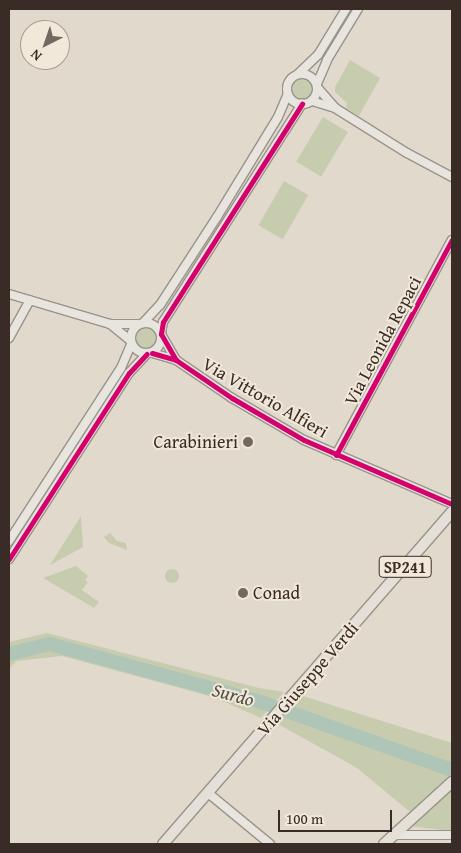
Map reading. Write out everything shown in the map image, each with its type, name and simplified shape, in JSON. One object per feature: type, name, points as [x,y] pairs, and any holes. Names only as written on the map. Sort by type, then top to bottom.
[{"type":"main road","name":"Via Giuseppe Verdi","points":[[163,844],[452,512]]},
{"type":"main road","points":[[384,844],[452,782]]},
{"type":"street","points":[[9,542],[121,368],[131,342],[132,331],[160,305],[278,117],[288,94],[290,79],[318,55],[346,9]]},
{"type":"street","points":[[312,101],[326,60],[358,9]]},
{"type":"street","points":[[298,74],[308,75],[336,108]]},
{"type":"street","points":[[288,94],[293,101],[302,104],[312,101],[336,108],[407,153],[452,177]]},
{"type":"street","points":[[9,559],[129,373],[159,346],[160,334],[169,311],[302,104]]},
{"type":"street","name":"Via Leonida Repaci","points":[[336,454],[452,240]]},
{"type":"street","points":[[9,294],[110,324],[152,324],[160,334]]},
{"type":"street","points":[[9,338],[30,300]]},
{"type":"street","points":[[110,324],[131,342],[137,352],[150,353]]},
{"type":"street","name":"Via Vittorio Alfieri","points":[[160,334],[176,360]]},
{"type":"street","name":"Via Vittorio Alfieri","points":[[150,353],[176,360],[267,420],[336,454],[452,504]]},
{"type":"street","points":[[208,793],[270,844]]},
{"type":"street","points":[[394,835],[452,836]]},
{"type":"green space","points":[[350,60],[380,78],[359,116],[346,108],[347,103],[335,92],[335,87]]},
{"type":"green space","points":[[303,77],[311,81],[315,89],[311,97],[303,101],[295,97],[291,89],[295,81]]},
{"type":"green space","points":[[323,117],[348,132],[321,177],[296,162]]},
{"type":"green space","points":[[284,181],[308,195],[283,239],[258,225]]},
{"type":"green space","points":[[145,327],[153,331],[157,339],[153,347],[145,351],[137,347],[133,339],[137,331]]},
{"type":"green space","points":[[81,516],[83,547],[50,565]]},
{"type":"green space","points":[[110,533],[117,541],[126,543],[127,550],[109,543],[104,537]]},
{"type":"green space","points":[[76,566],[88,576],[85,580],[88,582],[82,590],[99,602],[94,608],[43,578]]},
{"type":"green space","points":[[172,569],[177,571],[179,576],[177,581],[172,583],[167,581],[165,576],[167,571]]},
{"type":"green space","points":[[47,633],[259,688],[284,692],[261,718],[213,697],[62,656],[16,661],[9,669],[9,642]]},
{"type":"green space","points":[[303,696],[452,743],[452,773],[410,812],[357,768],[278,724]]},
{"type":"green space","points":[[452,788],[452,831],[408,826]]},
{"type":"waterway","name":"Surdo","points":[[9,654],[50,644],[261,702],[452,770]]},
{"type":"cycle path","points":[[176,360],[161,334],[163,322],[302,104]]},
{"type":"cycle path","points":[[336,455],[452,240]]},
{"type":"cycle path","points":[[152,353],[176,360],[232,398],[304,440],[452,504]]},
{"type":"cycle path","points":[[9,559],[129,373],[147,354]]},
{"type":"place","name":"Carabinieri","points":[[248,442]]},
{"type":"place","name":"Conad","points":[[243,593]]}]
